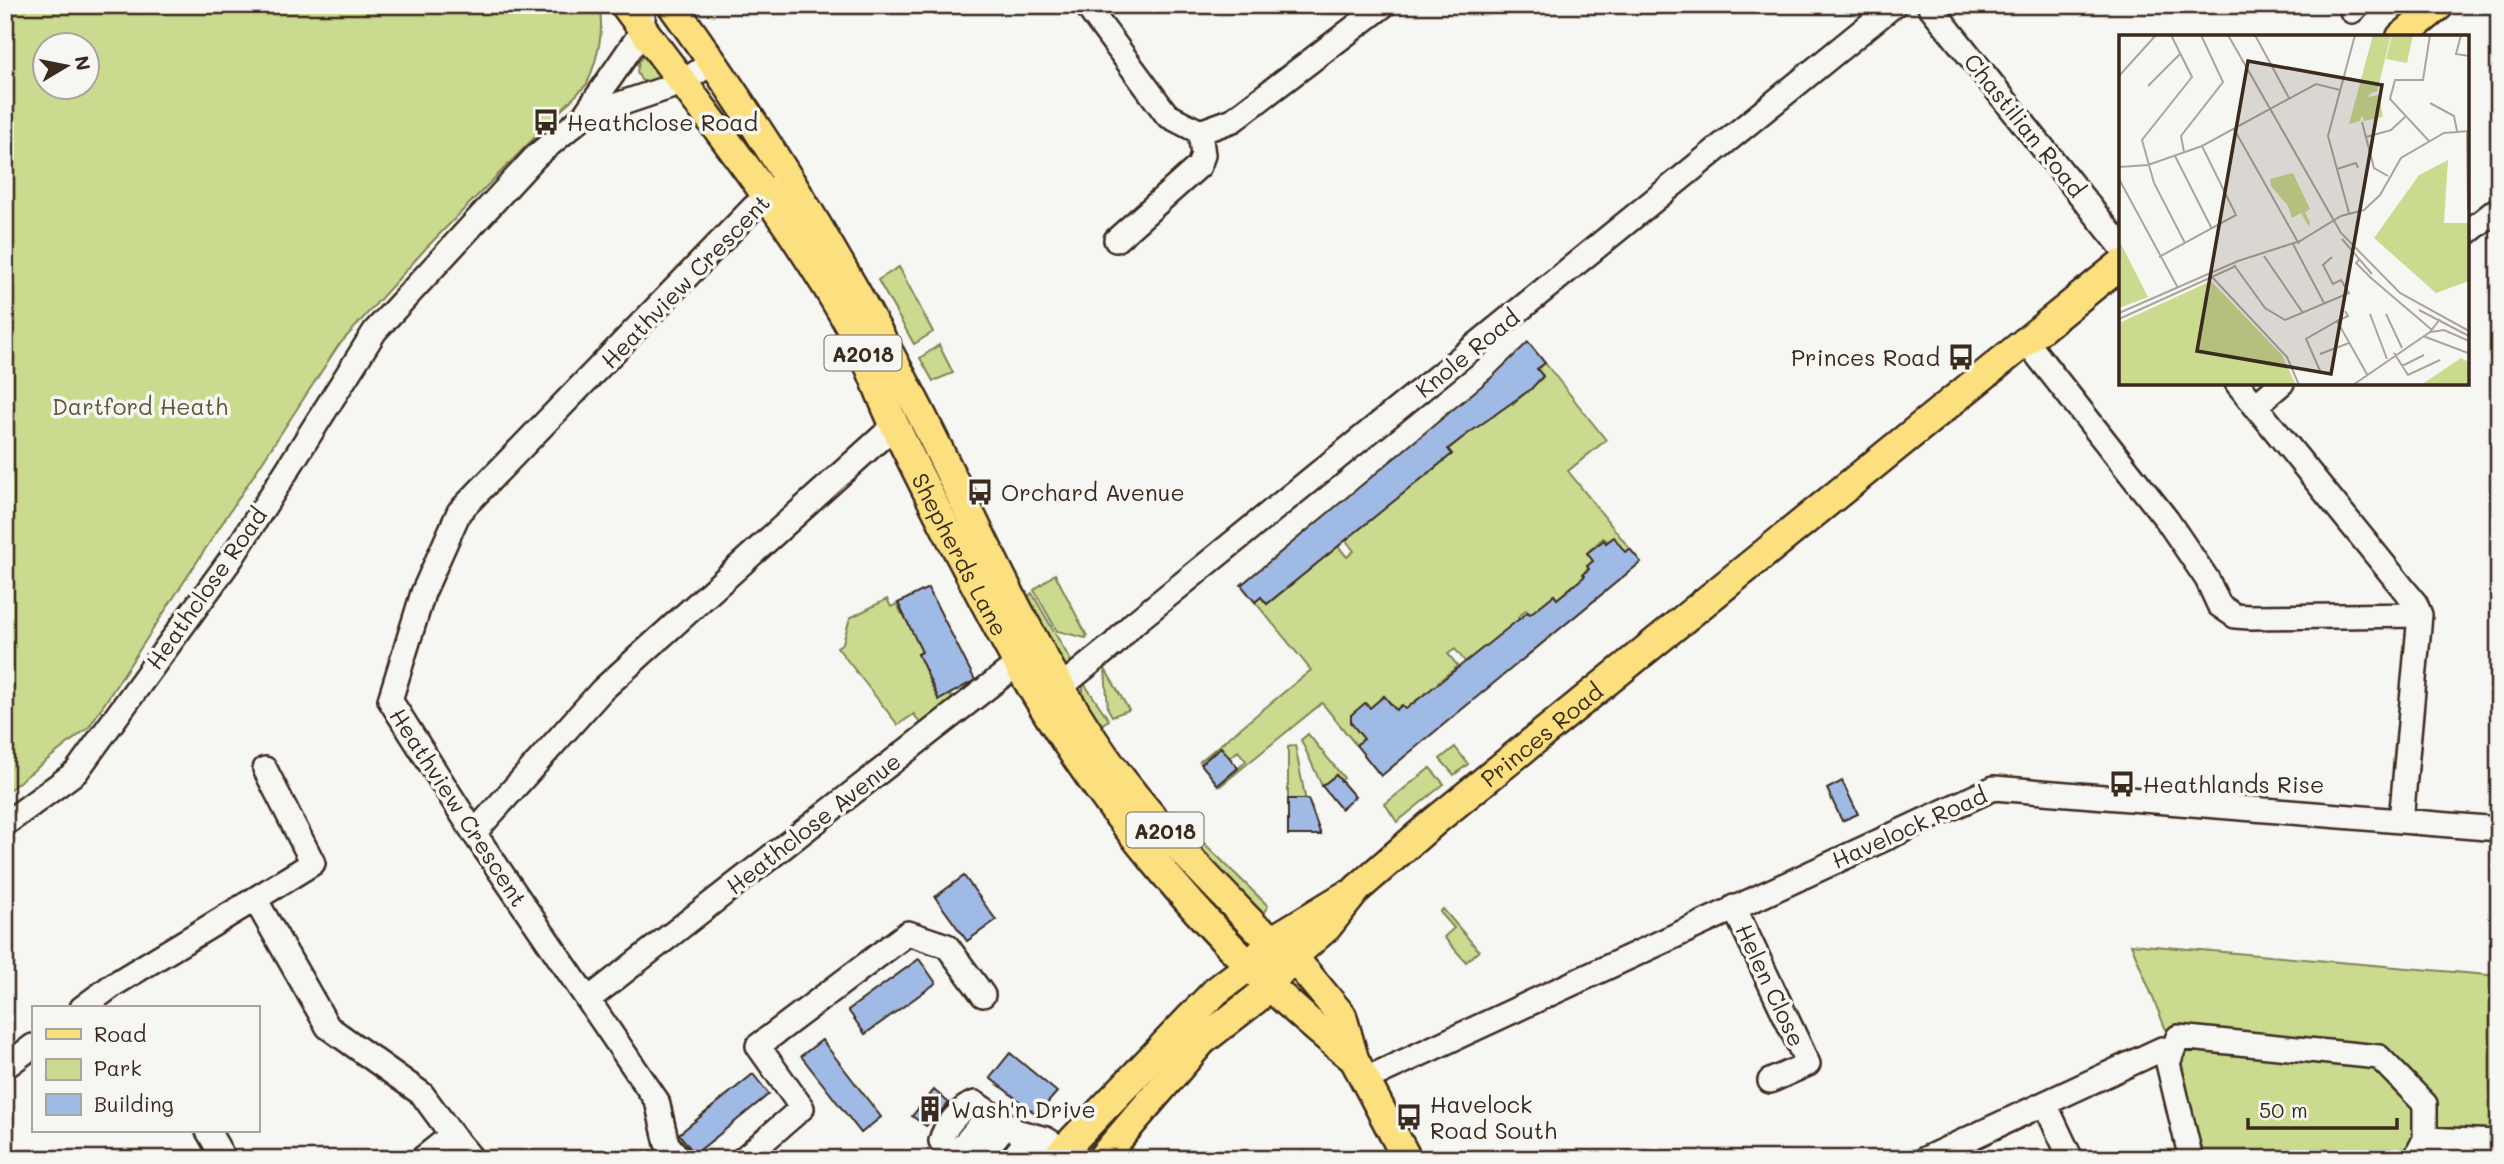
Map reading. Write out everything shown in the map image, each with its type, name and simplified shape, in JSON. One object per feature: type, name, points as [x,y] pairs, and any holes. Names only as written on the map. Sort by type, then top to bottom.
[{"type":"main road","name":"Shepherds Lane","points":[[625,5],[643,18],[681,83],[814,268],[856,336],[895,425],[1052,694],[1096,744],[1144,807],[1257,929],[1283,948],[1342,1016],[1359,1069],[1407,1159]]},
{"type":"main road","name":"Shepherds Lane","points":[[672,5],[787,178],[868,315],[1028,655]]},
{"type":"main road","points":[[2403,35],[2440,5]]},
{"type":"main road","name":"Princes Road","points":[[1066,1155],[1216,991],[1249,966],[1328,927],[1357,889],[1435,821],[2119,266]]},
{"type":"main road","name":"Shepherds Lane","points":[[1052,694],[1057,728],[1118,815],[1171,880],[1249,966],[1272,984],[1359,1069]]},
{"type":"main road","name":"Princes Road","points":[[1101,1159],[1202,1041],[1272,984],[1283,948]]},
{"type":"street","points":[[1086,5],[1167,115],[1200,132],[1233,120],[1384,5]]},
{"type":"street","name":"Knole Road","points":[[1052,694],[1114,644],[1143,616],[1894,5]]},
{"type":"street","name":"Chastilian Road","points":[[1929,5],[2119,243]]},
{"type":"street","name":"Heathclose Road","points":[[5,824],[76,772],[230,559],[375,331],[536,156],[583,116],[643,18]]},
{"type":"street","name":"Heathclose Road","points":[[583,116],[681,83],[712,62]]},
{"type":"street","points":[[1116,240],[1199,166],[1203,155],[1200,132]]},
{"type":"street","name":"Heathview Crescent","points":[[680,1159],[667,1144],[657,1101],[474,833],[390,700],[423,593],[459,512],[787,178]]},
{"type":"street","points":[[2469,231],[2499,208]]},
{"type":"street","points":[[2025,341],[2167,520],[2207,579],[2214,598],[2226,612],[2249,617],[2420,615]]},
{"type":"street","points":[[2239,385],[2415,603],[2420,615],[2401,821]]},
{"type":"street","points":[[2255,406],[2281,385]]},
{"type":"street","points":[[474,833],[601,690],[895,425]]},
{"type":"street","name":"Heathclose Avenue","points":[[589,999],[1028,655]]},
{"type":"street","points":[[85,1006],[113,985],[313,863],[265,769]]},
{"type":"street","name":"Havelock Road","points":[[1359,1069],[1734,907],[1994,788],[2499,829]]},
{"type":"street","points":[[255,899],[328,1027],[422,1094],[472,1159]]},
{"type":"street","name":"Helen Close","points":[[1734,907],[1808,1064],[1770,1081]]},
{"type":"street","points":[[743,1159],[802,1108],[758,1046],[908,933],[947,946],[983,995]]},
{"type":"street","points":[[2191,1159],[2168,1063],[2178,1037],[2379,1057],[2425,1104],[2420,1149],[2499,1142]]},
{"type":"street","points":[[5,1067],[32,1046]]},
{"type":"street","points":[[1925,1159],[2162,1049]]},
{"type":"street","points":[[998,1119],[964,1157],[941,1141],[943,1133],[967,1105],[975,1103],[998,1119],[1066,1155]]},
{"type":"street","points":[[2045,1104],[2071,1159]]},
{"type":"street","points":[[209,1132],[224,1159]]},
{"type":"street","points":[[422,1159],[452,1135]]},
{"type":"street","points":[[1012,1159],[1030,1136]]},
{"type":"green space","name":"Dartford Heath","points":[[5,5],[599,5],[599,45],[587,84],[427,247],[338,346],[89,727],[5,793]]},
{"type":"green space","points":[[650,48],[663,77],[651,84],[641,80],[637,72],[639,61]]},
{"type":"green space","points":[[899,267],[933,332],[914,344],[878,280]]},
{"type":"green space","points":[[939,345],[953,373],[933,381],[920,358]]},
{"type":"green space","points":[[1545,363],[1606,440],[1568,471],[1630,549],[1625,552],[1603,538],[1587,553],[1593,561],[1583,574],[1585,576],[1557,599],[1554,595],[1530,615],[1526,610],[1518,617],[1524,626],[1509,639],[1524,658],[1520,661],[1471,669],[1455,649],[1448,654],[1458,666],[1438,682],[1445,691],[1426,709],[1418,699],[1406,709],[1402,705],[1396,710],[1384,696],[1370,708],[1365,704],[1351,724],[1369,735],[1356,745],[1322,703],[1219,787],[1246,761],[1238,751],[1230,758],[1220,747],[1199,762],[1311,670],[1255,602],[1261,597],[1267,604],[1338,546],[1347,557],[1354,551],[1345,539],[1398,471],[1390,461],[1394,457],[1416,483],[1452,454],[1440,439],[1451,447],[1462,438],[1459,434],[1461,432],[1446,413],[1452,409],[1463,423],[1494,416],[1503,405],[1486,382],[1491,378],[1513,404],[1543,377],[1537,369]]},
{"type":"green space","points":[[1055,574],[1086,638],[1057,631],[1034,590]]},
{"type":"green space","points":[[1032,593],[1076,670],[1066,673],[1025,600]]},
{"type":"green space","points":[[887,599],[891,607],[897,604],[902,614],[909,611],[934,646],[918,654],[935,675],[928,679],[938,699],[950,694],[953,701],[921,725],[914,714],[898,725],[837,647],[843,643],[850,618]]},
{"type":"green space","points":[[1105,669],[1129,710],[1112,716],[1108,709]]},
{"type":"green space","points":[[1083,682],[1109,720],[1099,726],[1083,697]]},
{"type":"green space","points":[[1308,734],[1344,778],[1341,781],[1336,775],[1322,786],[1301,740]]},
{"type":"green space","points":[[1295,745],[1305,797],[1312,808],[1299,808],[1296,799],[1288,799],[1288,747]]},
{"type":"green space","points":[[1455,747],[1468,764],[1454,775],[1440,759]]},
{"type":"green space","points":[[1430,768],[1444,784],[1397,822],[1385,804]]},
{"type":"green space","points":[[1204,843],[1268,906],[1262,915],[1198,850]]},
{"type":"green space","points":[[1443,909],[1479,951],[1466,962],[1444,937],[1454,928],[1440,912]]},
{"type":"green space","points":[[2131,944],[2499,976],[2499,1135],[2434,1132],[2435,1099],[2384,1055],[2166,1030]]},
{"type":"green space","points":[[2195,1043],[2377,1061],[2418,1105],[2412,1151],[2367,1153],[2367,1159],[2195,1159],[2172,1063]]},
{"type":"building","points":[[1528,342],[1545,363],[1537,369],[1543,376],[1531,389],[1448,449],[1452,454],[1267,604],[1261,597],[1255,602],[1241,585],[1491,378]]},
{"type":"building","points":[[1614,537],[1625,552],[1630,549],[1641,562],[1381,776],[1356,745],[1364,739],[1351,723],[1351,715],[1365,703],[1370,708],[1384,696],[1396,710],[1402,705],[1406,709],[1528,612],[1530,614],[1554,595],[1557,599],[1585,576],[1583,574],[1589,569],[1587,566],[1593,561],[1587,553],[1604,540],[1606,543]]},
{"type":"building","points":[[928,588],[975,680],[939,700],[918,654],[922,652],[898,603]]},
{"type":"building","points":[[1221,747],[1238,768],[1218,785],[1201,764]]},
{"type":"building","points":[[1336,775],[1355,797],[1341,809],[1322,786]]},
{"type":"building","points":[[1842,781],[1858,814],[1842,821],[1827,789]]},
{"type":"building","points":[[1288,799],[1308,799],[1321,835],[1288,835]]},
{"type":"building","points":[[964,876],[996,920],[967,941],[935,897]]},
{"type":"building","points":[[919,959],[936,983],[865,1034],[848,1010]]},
{"type":"building","points":[[822,1040],[881,1117],[861,1133],[801,1056]]},
{"type":"building","points":[[1010,1053],[1057,1092],[1037,1115],[990,1078]]},
{"type":"building","points":[[753,1074],[769,1094],[695,1154],[679,1134]]},
{"type":"building","name":"Wash'n Drive","points":[[934,1090],[949,1103],[926,1126],[912,1116]]},
{"type":"place","name":"Heathclose Road","points":[[546,122]]},
{"type":"place","name":"Princes Road","points":[[1961,357]]},
{"type":"place","name":"Orchard Avenue","points":[[980,492]]},
{"type":"place","name":"Heathlands Rise","points":[[2122,784]]},
{"type":"place","name":"Wash'n Drive","points":[[930,1109]]},
{"type":"place","name":"Havelock Road South","points":[[1409,1117]]}]
